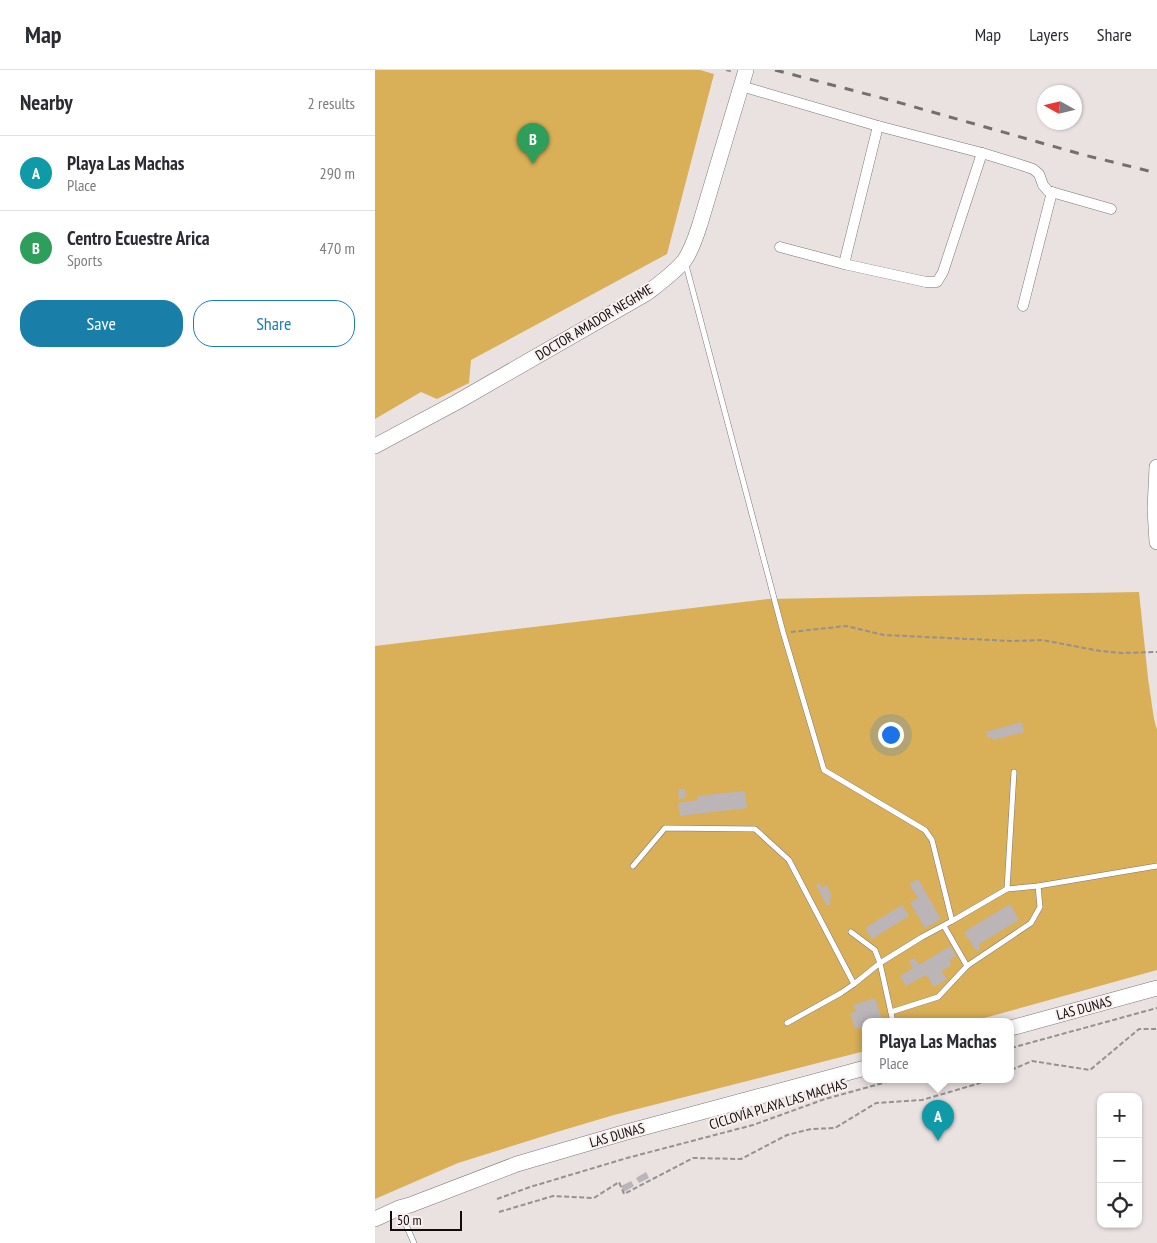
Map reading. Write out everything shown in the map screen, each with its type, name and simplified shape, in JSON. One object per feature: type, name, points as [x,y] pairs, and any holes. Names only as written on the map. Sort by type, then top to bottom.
[{"type":"main road","name":"DOCTOR AMADOR NEGHME","points":[[375,446],[457,402],[647,293],[669,276],[684,260],[693,245],[746,70]]},
{"type":"main road","points":[[1157,467],[1155,509],[1157,542]]},
{"type":"main road","name":"LAS DUNAS","points":[[1014,1027],[1157,988]]},
{"type":"main road","name":"LAS DUNAS","points":[[375,1220],[399,1208],[527,1161],[623,1133],[862,1069]]},
{"type":"street","points":[[741,86],[878,126],[982,153],[1033,170],[1039,174],[1048,191],[1111,209]]},
{"type":"street","points":[[844,264],[878,126]]},
{"type":"street","points":[[780,247],[844,264],[926,282],[937,282],[943,272],[982,153]]},
{"type":"street","points":[[1023,306],[1052,192]]},
{"type":"lane","points":[[684,260],[783,632],[824,770],[925,830],[932,840],[952,921]]},
{"type":"lane","points":[[1007,889],[1014,772]]},
{"type":"lane","points":[[633,866],[665,828],[755,829],[789,860],[854,984]]},
{"type":"lane","points":[[787,1023],[841,993],[880,963],[922,937],[1007,889],[1038,886],[1157,866]]},
{"type":"lane","points":[[891,1012],[938,997],[967,966],[1031,923],[1040,907],[1038,886]]},
{"type":"lane","points":[[944,926],[967,966]]},
{"type":"lane","points":[[851,932],[875,950],[880,963],[892,1018]]},
{"type":"lane","points":[[399,1208],[414,1243]]},
{"type":"path","points":[[783,632],[846,626],[884,635],[1012,641],[1042,640],[1107,652],[1157,652]]},
{"type":"path","points":[[1014,1047],[1157,1008]]},
{"type":"path","points":[[1014,1069],[1032,1061],[1090,1070],[1139,1030],[1157,1029]]},
{"type":"path","name":"CICLOVÍA PLAYA LAS MACHAS","points":[[497,1199],[530,1187],[627,1158],[753,1125],[825,1099],[883,1083]]},
{"type":"path","points":[[499,1212],[553,1196],[593,1198],[619,1182],[624,1194],[693,1158],[741,1159],[787,1135],[835,1128],[875,1103],[921,1100],[980,1083]]},
{"type":"shaded area","points":[[375,70],[700,70],[714,74],[667,254],[471,360],[469,383],[437,399],[421,392],[375,419]]},
{"type":"shaded area","points":[[1139,592],[1148,678],[1157,730],[1157,970],[984,1018],[862,1018],[862,1052],[614,1115],[560,1131],[458,1163],[375,1199],[375,646],[768,599]]},
{"type":"building","points":[[1022,722],[1024,732],[993,740],[992,737],[988,738],[986,732]]},
{"type":"building","points":[[678,789],[685,789],[686,798],[679,799]]},
{"type":"building","points":[[745,791],[747,808],[680,816],[678,803],[698,800],[697,796]]},
{"type":"building","points":[[918,879],[941,919],[925,928],[910,903],[918,898],[909,884]]},
{"type":"building","points":[[820,883],[822,888],[827,885],[832,897],[829,899],[831,904],[827,906],[816,885]]},
{"type":"building","points":[[1010,904],[1019,920],[978,945],[981,948],[976,951],[964,932]]},
{"type":"building","points":[[902,905],[909,916],[872,939],[865,928]]},
{"type":"building","points":[[950,946],[956,956],[949,960],[952,965],[941,971],[947,979],[934,987],[926,975],[906,986],[900,976],[913,968],[909,961],[915,958],[919,965]]},
{"type":"building","points":[[875,998],[882,1018],[862,1018],[862,1033],[860,1027],[855,1029],[850,1013],[856,1012],[853,1005]]},
{"type":"building","points":[[646,1172],[649,1178],[639,1183],[636,1178]]},
{"type":"building","points":[[631,1181],[634,1186],[624,1192],[621,1186]]},
{"type":"railway","points":[[775,70],[897,102],[1084,155],[1157,173]]},
{"type":"place","name":"Centro Ecuestre Arica","points":[[533,164]]},
{"type":"place","name":"Playa Las Machas","points":[[938,1141]]}]
